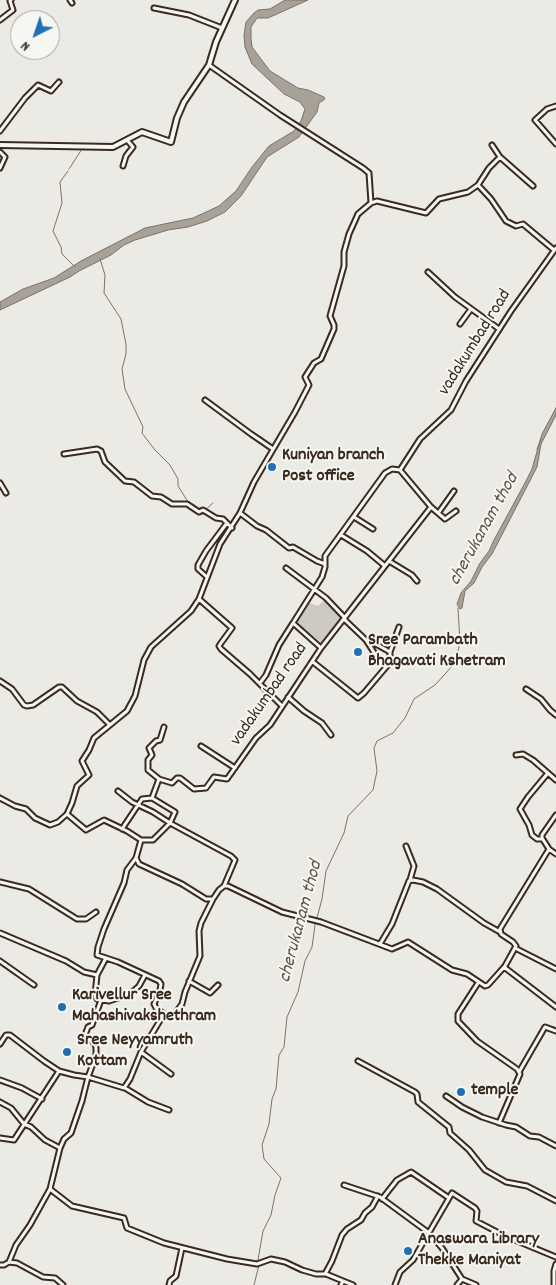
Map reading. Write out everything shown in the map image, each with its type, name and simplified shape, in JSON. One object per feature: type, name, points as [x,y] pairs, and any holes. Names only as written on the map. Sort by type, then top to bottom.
[{"type":"main road","points":[[0,146],[113,147],[142,132],[172,142],[177,118],[184,102],[209,65],[222,28],[235,0]]},
{"type":"street","points":[[0,20],[12,10],[11,0]]},
{"type":"street","points":[[154,8],[189,14],[222,28]]},
{"type":"street","points":[[209,65],[280,115],[368,172],[371,202]]},
{"type":"street","points":[[0,131],[38,85],[51,91],[59,82]]},
{"type":"street","points":[[556,106],[547,109],[535,120],[556,144]]},
{"type":"street","points":[[123,166],[126,156],[133,147],[127,140]]},
{"type":"street","points":[[492,145],[500,157],[533,186]]},
{"type":"street","points":[[0,152],[6,157],[0,168]]},
{"type":"street","points":[[0,798],[15,806],[26,809],[35,818],[50,825],[58,822],[67,814],[77,786],[89,775],[82,761],[94,738],[127,711],[135,696],[144,660],[151,647],[191,611],[199,599],[220,544],[232,528],[254,482],[295,412],[309,385],[305,376],[314,363],[321,359],[334,329],[330,316],[344,266],[344,252],[349,234],[358,214],[371,202],[381,202],[426,213],[439,199],[468,192],[478,185],[488,168],[500,157]]},
{"type":"street","points":[[478,185],[491,199],[506,221],[516,226],[523,224],[555,251]]},
{"type":"street","name":"vadakumbad road","points":[[159,779],[172,783],[178,778],[194,789],[206,788],[214,777],[227,779],[256,738],[270,725],[321,648],[293,623],[324,571],[325,556],[385,473],[392,469],[400,470],[420,439],[451,410],[462,387],[499,329],[555,251]]},
{"type":"street","points":[[428,272],[471,309],[499,329]]},
{"type":"street","points":[[460,324],[471,309]]},
{"type":"street","points":[[205,400],[273,449]]},
{"type":"street","points":[[64,454],[97,449],[102,451],[104,462],[125,481],[134,482],[152,496],[162,497],[172,504],[187,504],[199,512],[203,510],[216,518],[223,519],[232,528]]},
{"type":"street","points":[[400,470],[431,507],[445,518],[456,511]]},
{"type":"street","points":[[0,483],[6,493]]},
{"type":"street","points":[[439,512],[454,491]]},
{"type":"street","points":[[321,648],[431,507]]},
{"type":"street","points":[[240,513],[266,530],[288,548],[293,547],[325,564]]},
{"type":"street","points":[[354,517],[373,529]]},
{"type":"street","points":[[207,577],[198,569],[198,565],[227,522]]},
{"type":"street","points":[[340,535],[367,550],[385,566]]},
{"type":"street","points":[[389,561],[417,580]]},
{"type":"street","points":[[286,568],[326,598],[387,666]]},
{"type":"street","points":[[199,599],[232,628],[219,646],[221,649],[260,683],[282,706]]},
{"type":"street","points":[[260,683],[279,645],[293,623]]},
{"type":"street","points":[[313,662],[358,698],[364,694],[387,666],[390,660],[390,652],[400,627]]},
{"type":"street","points":[[369,644],[374,643],[390,652]]},
{"type":"street","points":[[0,681],[12,689],[27,706],[33,705],[58,687],[62,687],[77,701],[97,712],[109,724]]},
{"type":"street","points":[[526,689],[541,699],[556,715]]},
{"type":"street","points":[[288,697],[322,723],[331,735]]},
{"type":"street","points":[[152,798],[159,779],[148,770],[148,760],[152,755],[149,748],[156,741],[160,740],[164,727]]},
{"type":"street","points":[[200,746],[235,768]]},
{"type":"street","points":[[516,755],[523,754],[556,780]]},
{"type":"street","points":[[542,839],[537,839],[532,835],[520,809],[548,773]]},
{"type":"street","points":[[118,791],[138,806],[153,812],[235,860],[224,886],[212,900],[201,923],[199,931],[200,956],[189,981],[182,1004],[176,1013],[170,1016],[164,1014],[154,1004],[161,984],[129,966],[97,955],[98,947],[124,883],[127,870],[136,858],[141,840]]},
{"type":"street","points":[[67,814],[86,830],[104,820],[141,840],[153,840],[170,823],[175,812],[152,798],[142,798],[122,829]]},
{"type":"street","points":[[556,815],[542,835],[542,839],[549,849],[556,854]]},
{"type":"street","points":[[380,944],[392,924],[414,866],[406,846]]},
{"type":"street","points":[[500,932],[549,849]]},
{"type":"street","points":[[136,858],[144,867],[182,884],[206,899],[212,900]]},
{"type":"street","points":[[410,880],[423,882],[437,889],[484,923],[500,932],[513,942],[516,948],[556,968]]},
{"type":"street","points":[[0,882],[29,889],[76,918],[86,919],[96,912]]},
{"type":"street","points":[[224,886],[228,886],[282,912],[321,922],[392,950],[408,942],[452,970],[467,974],[485,986],[488,986],[516,948]]},
{"type":"street","points":[[0,933],[66,961],[84,972],[98,975]]},
{"type":"street","points":[[106,958],[98,975],[95,998],[109,1001],[130,994],[136,989],[145,975]]},
{"type":"street","points":[[0,961],[34,986]]},
{"type":"street","points":[[504,966],[556,1006]]},
{"type":"street","points":[[189,981],[210,993],[218,985]]},
{"type":"street","points":[[478,983],[458,1014],[458,1022],[477,1041],[519,1072]]},
{"type":"street","points":[[9,1262],[16,1245],[30,1225],[50,1189],[60,1148],[64,1139],[71,1133],[96,1052],[95,1044],[85,1035],[88,1027],[92,1025],[102,1000]]},
{"type":"street","points":[[125,1088],[140,1052],[164,1014]]},
{"type":"street","points":[[499,1123],[520,1074],[519,1072],[545,1027],[556,1031]]},
{"type":"street","points":[[0,1044],[6,1036],[10,1035],[59,1071],[88,1077],[122,1089],[125,1088],[148,1102],[169,1110]]},
{"type":"street","points":[[140,1052],[171,1074]]},
{"type":"street","points":[[358,1061],[415,1092],[418,1102],[449,1127],[450,1133],[469,1150],[485,1170],[506,1182],[527,1186],[556,1201]]},
{"type":"street","points":[[0,1138],[14,1140],[59,1071]]},
{"type":"street","points":[[0,1080],[22,1088],[42,1099]]},
{"type":"street","points":[[446,1096],[475,1114],[516,1127],[530,1136],[539,1137],[556,1146]]},
{"type":"street","points":[[0,1102],[11,1108],[24,1124],[31,1127],[52,1145],[60,1148]]},
{"type":"street","points":[[382,1199],[397,1180],[411,1172],[449,1198]]},
{"type":"street","points":[[344,1185],[378,1196],[429,1234],[442,1248],[462,1279],[476,1285]]},
{"type":"street","points":[[50,1189],[72,1206],[124,1218],[127,1228],[182,1248],[257,1264],[271,1259],[285,1262],[302,1270],[316,1274],[325,1274],[342,1283],[353,1285]]},
{"type":"street","points":[[394,1285],[401,1270],[410,1264],[429,1234],[452,1193],[475,1208],[477,1211],[476,1221],[503,1235],[556,1257]]},
{"type":"street","points":[[325,1274],[342,1235],[347,1229],[361,1220],[378,1196]]},
{"type":"street","points":[[169,1285],[170,1281],[176,1276],[182,1248]]},
{"type":"street","points":[[0,1265],[9,1262],[17,1263],[43,1277],[55,1278],[62,1284]]},
{"type":"street","points":[[554,1285],[556,1264]]},
{"type":"street","points":[[458,1285],[462,1279]]},
{"type":"shaded area","points":[[285,0],[308,0],[268,18],[257,18],[251,27],[251,38],[252,47],[270,71],[298,88],[308,90],[325,99],[319,103],[317,112],[299,137],[267,157],[241,196],[225,212],[207,221],[188,227],[168,230],[135,240],[70,277],[0,310],[0,302],[23,289],[54,278],[81,261],[145,228],[193,218],[219,206],[236,191],[269,146],[294,131],[301,121],[305,109],[300,102],[284,94],[252,64],[245,47],[244,35],[246,22],[254,13],[258,10],[270,9]]},
{"type":"shaded area","points":[[556,408],[556,415],[541,444],[537,467],[492,554],[482,567],[474,583],[465,591],[462,608],[460,609],[457,604],[461,593],[471,581],[480,563],[489,551],[526,481],[532,469],[542,434]]},
{"type":"shaded area","points":[[325,599],[343,618],[323,644],[297,623],[309,603],[318,606]]},
{"type":"waterway","points":[[69,169],[82,149]]},
{"type":"waterway","points":[[68,171],[60,182],[62,203],[53,231],[61,247],[62,254],[75,267]]},
{"type":"waterway","points":[[100,259],[105,275],[104,293],[121,319],[126,344],[126,354],[122,369],[125,389],[143,427],[142,433],[170,465],[178,479],[178,486],[190,505]]},
{"type":"waterway","name":"cherukanam thod","points":[[537,449],[541,439]]},
{"type":"waterway","points":[[196,512],[200,515],[213,503]]},
{"type":"waterway","name":"cherukanam thod","points":[[258,1260],[263,1231],[271,1215],[281,1178],[264,1159],[262,1145],[269,1124],[272,1099],[276,1089],[279,1055],[284,1047],[287,1017],[298,992],[305,961],[312,947],[326,871],[344,833],[348,816],[373,790],[377,771],[374,748],[377,741],[393,733],[405,718],[414,699],[435,685],[455,663],[460,643],[458,608]]},
{"type":"waterway","name":"cherukanam thod","points":[[254,1285],[259,1265]]},
{"type":"place","name":"Kuniyan branch Post office","points":[[272,467]]},
{"type":"place","name":"Sree Parambath Bhagavati Kshetram","points":[[358,652]]},
{"type":"place","name":"Karivellur Sree Mahashivakshethram","points":[[62,1007]]},
{"type":"place","name":"Sree Neyyamruth Kottam","points":[[67,1052]]},
{"type":"place","name":"temple","points":[[461,1092]]},
{"type":"place","name":"Anaswara Library Thekke Maniyat","points":[[408,1251]]}]
